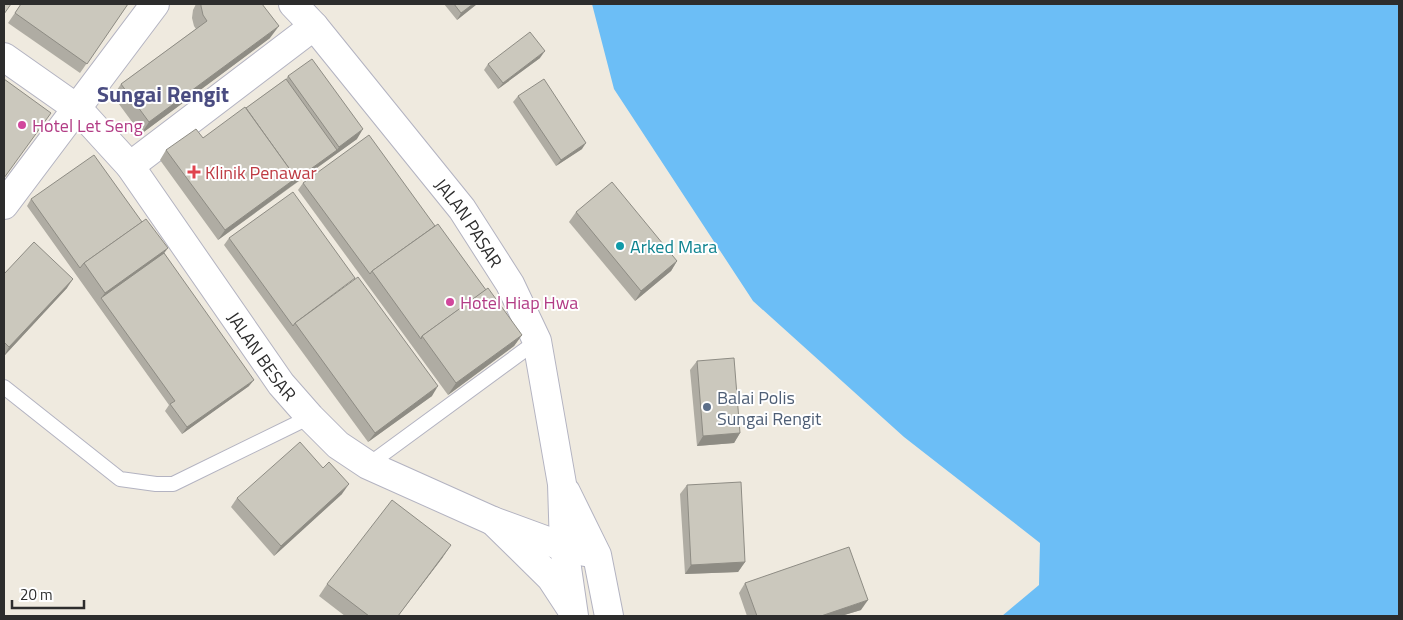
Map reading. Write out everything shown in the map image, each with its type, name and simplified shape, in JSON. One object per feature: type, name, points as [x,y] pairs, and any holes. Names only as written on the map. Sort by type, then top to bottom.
[{"type":"street","points":[[4,205],[156,4]]},
{"type":"street","name":"JALAN PASAR","points":[[293,4],[314,26],[462,209],[510,284],[537,341],[562,484]]},
{"type":"street","points":[[130,166],[314,26]]},
{"type":"street","name":"JALAN BESAR","points":[[4,57],[78,109],[130,166],[281,384],[310,418],[338,445],[368,465],[493,521],[564,547],[597,555]]},
{"type":"street","points":[[562,484],[564,547],[574,614]]},
{"type":"street","points":[[562,484],[597,555],[609,616]]},
{"type":"street","points":[[493,521],[550,578],[574,614]]},
{"type":"lane","points":[[368,465],[537,341]]},
{"type":"lane","points":[[4,387],[120,479],[156,484],[173,484],[310,418]]},
{"type":"water","points":[[592,4],[1399,4],[1399,616],[1002,616],[1039,585],[1040,543],[904,437],[753,301],[614,89]]},
{"type":"building","points":[[4,4],[11,4],[4,14]]},
{"type":"building","points":[[21,4],[128,4],[87,64],[15,13]]},
{"type":"building","points":[[201,4],[262,4],[279,26],[149,122],[121,84],[207,21],[203,15]]},
{"type":"building","points":[[454,4],[473,4],[461,13]]},
{"type":"building","points":[[530,32],[545,51],[503,83],[488,64]]},
{"type":"building","points":[[312,59],[363,129],[339,147],[288,76]]},
{"type":"building","points":[[4,79],[51,113],[4,178]]},
{"type":"building","points":[[286,79],[337,150],[294,181],[296,178],[246,108]]},
{"type":"building","points":[[544,79],[586,143],[561,160],[518,96]]},
{"type":"building","points":[[245,107],[296,178],[225,230],[166,150],[196,129],[203,138]]},
{"type":"building","points":[[369,135],[435,226],[370,274],[303,183]]},
{"type":"building","points":[[94,155],[142,222],[84,263],[80,268],[31,199]]},
{"type":"building","name":"Arked Mara","points":[[612,182],[677,261],[641,291],[576,212]]},
{"type":"building","points":[[293,192],[355,278],[293,326],[229,238]]},
{"type":"building","points":[[146,219],[168,248],[105,293],[84,263]]},
{"type":"building","points":[[438,224],[486,290],[422,336],[421,339],[372,271]]},
{"type":"building","points":[[34,242],[73,279],[9,347],[4,342],[4,274]]},
{"type":"building","points":[[164,253],[254,380],[187,427],[170,404],[175,401],[101,298]]},
{"type":"building","points":[[358,277],[438,386],[375,433],[295,323]]},
{"type":"building","points":[[488,288],[522,335],[456,383],[422,336]]},
{"type":"building","points":[[734,358],[740,433],[703,436],[697,361]]},
{"type":"building","points":[[300,442],[323,468],[329,462],[349,484],[281,546],[237,498]]},
{"type":"building","points":[[741,482],[745,562],[691,565],[687,485]]},
{"type":"building","points":[[392,500],[451,545],[398,616],[369,616],[327,584]]},
{"type":"building","points":[[849,547],[868,600],[821,616],[757,616],[745,583]]},
{"type":"place","name":"Hotel Let Seng","points":[[22,125]]},
{"type":"place","name":"Klinik Penawar","points":[[194,172]]},
{"type":"place","name":"Arked Mara","points":[[620,246]]},
{"type":"place","name":"Hotel Hiap Hwa","points":[[450,302]]},
{"type":"place","name":"Balai Polis Sungai Rengit","points":[[707,407]]},
{"type":"district","name":"Sungai Rengit","points":[[163,94]]}]
